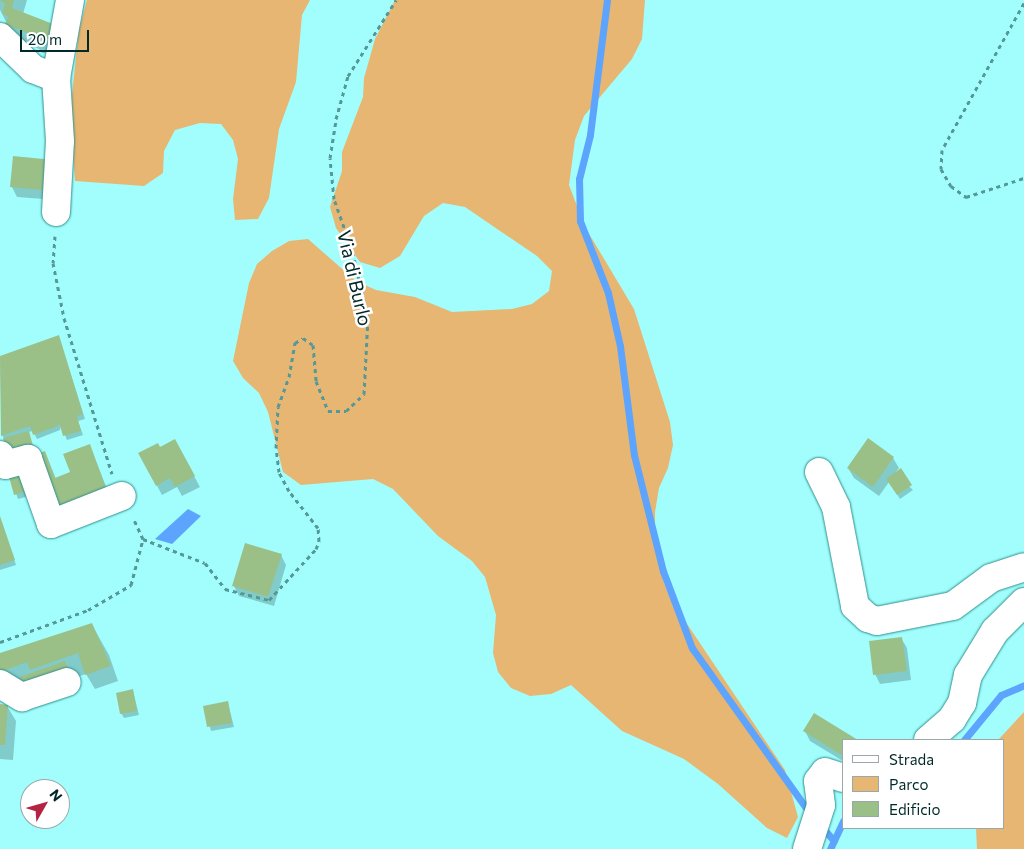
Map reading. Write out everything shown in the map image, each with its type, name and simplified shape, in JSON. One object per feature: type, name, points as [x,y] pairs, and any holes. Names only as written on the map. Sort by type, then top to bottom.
[{"type":"street","points":[[56,212],[60,141],[56,78],[70,0]]},
{"type":"street","points":[[0,38],[33,69],[56,78]]},
{"type":"street","points":[[0,455],[5,466],[28,458],[51,524],[122,496]]},
{"type":"street","points":[[819,472],[836,507],[855,606],[868,618],[877,621],[953,606],[991,578],[1024,567]]},
{"type":"street","points":[[929,739],[952,719],[962,703],[968,675],[995,631],[1024,602]]},
{"type":"street","points":[[0,684],[22,697],[67,682]]},
{"type":"street","points":[[807,849],[820,810],[818,781],[826,772],[842,778]]},
{"type":"path","name":"Via di Burlo","points":[[143,539],[205,562],[225,589],[269,600],[316,549],[319,541],[318,528],[289,491],[279,472],[276,448],[278,407],[289,377],[295,343],[304,338],[313,345],[316,381],[328,411],[346,411],[364,394],[368,318],[352,250],[334,199],[330,158],[336,119],[348,76],[396,0]]},
{"type":"path","points":[[1024,2],[942,150],[941,169],[951,186],[966,196],[1024,178]]},
{"type":"path","points":[[0,642],[88,610],[131,585],[143,539],[122,496],[100,441],[64,318],[54,263],[56,212]]},
{"type":"green space","points":[[87,0],[310,0],[302,15],[296,82],[279,129],[269,198],[258,219],[235,220],[233,199],[238,159],[233,140],[221,124],[200,123],[175,130],[164,151],[163,173],[144,186],[75,181],[70,113],[79,30]]},
{"type":"green space","points":[[395,0],[645,0],[642,39],[632,59],[584,116],[575,140],[569,185],[585,227],[634,309],[670,422],[673,445],[668,468],[659,488],[655,512],[655,537],[664,583],[673,603],[785,770],[798,817],[787,838],[767,828],[718,784],[684,759],[622,731],[571,685],[551,694],[530,696],[511,688],[498,672],[493,653],[496,615],[485,577],[472,561],[438,536],[393,489],[373,479],[301,485],[283,472],[268,412],[259,393],[243,378],[233,361],[249,283],[257,264],[272,251],[289,241],[308,239],[356,281],[376,290],[415,297],[452,312],[512,309],[532,304],[549,291],[552,271],[537,256],[465,207],[443,203],[424,216],[400,256],[380,268],[360,262],[336,228],[330,207],[342,171],[342,152],[363,97],[364,78],[375,39]]},
{"type":"green space","points":[[1024,712],[1024,849],[977,849],[976,829],[1004,829],[1004,739],[999,739]]},
{"type":"water","points":[[188,509],[201,516],[172,544],[155,539]]},
{"type":"building","points":[[0,0],[14,0],[12,8],[53,24],[53,41],[32,39],[32,35],[5,24],[8,17],[2,13],[5,4]]},
{"type":"building","points":[[13,156],[54,160],[52,191],[10,187]]},
{"type":"building","points":[[59,335],[83,414],[77,416],[81,431],[63,436],[59,422],[58,426],[33,435],[30,426],[1,436],[0,356]]},
{"type":"building","points":[[29,431],[34,450],[9,457],[3,438]]},
{"type":"building","points":[[868,438],[894,457],[873,487],[847,468]]},
{"type":"building","points":[[175,439],[195,476],[175,487],[170,478],[156,486],[138,453],[158,443],[160,447]]},
{"type":"building","points":[[90,444],[108,494],[49,514],[29,457],[45,451],[55,478],[70,472],[63,454]]},
{"type":"building","points":[[901,468],[912,485],[897,495],[886,479]]},
{"type":"building","points":[[21,469],[27,491],[14,495],[8,473]]},
{"type":"building","points":[[0,516],[15,560],[0,565]]},
{"type":"building","points":[[245,543],[282,554],[268,597],[232,586]]},
{"type":"building","points":[[92,623],[111,666],[85,675],[78,653],[30,670],[27,662],[0,672],[0,653]]},
{"type":"building","points":[[902,637],[907,671],[873,675],[869,641]]},
{"type":"building","points":[[65,661],[71,676],[26,692],[20,677]]},
{"type":"building","points":[[133,689],[137,711],[120,714],[116,693]]},
{"type":"building","points":[[228,701],[232,723],[207,727],[203,706]]},
{"type":"building","points":[[0,704],[8,705],[5,745],[0,745]]},
{"type":"building","points":[[814,713],[856,739],[842,739],[842,755],[803,731]]},
{"type":"waterway","points":[[607,0],[590,135],[579,179],[580,221],[608,293],[620,346],[634,455],[663,571],[692,648],[811,815]]},
{"type":"waterway","points":[[965,739],[1001,695],[1024,685]]},
{"type":"waterway","points":[[830,849],[842,823]]},
{"type":"waterway","points":[[822,827],[834,841]]}]
